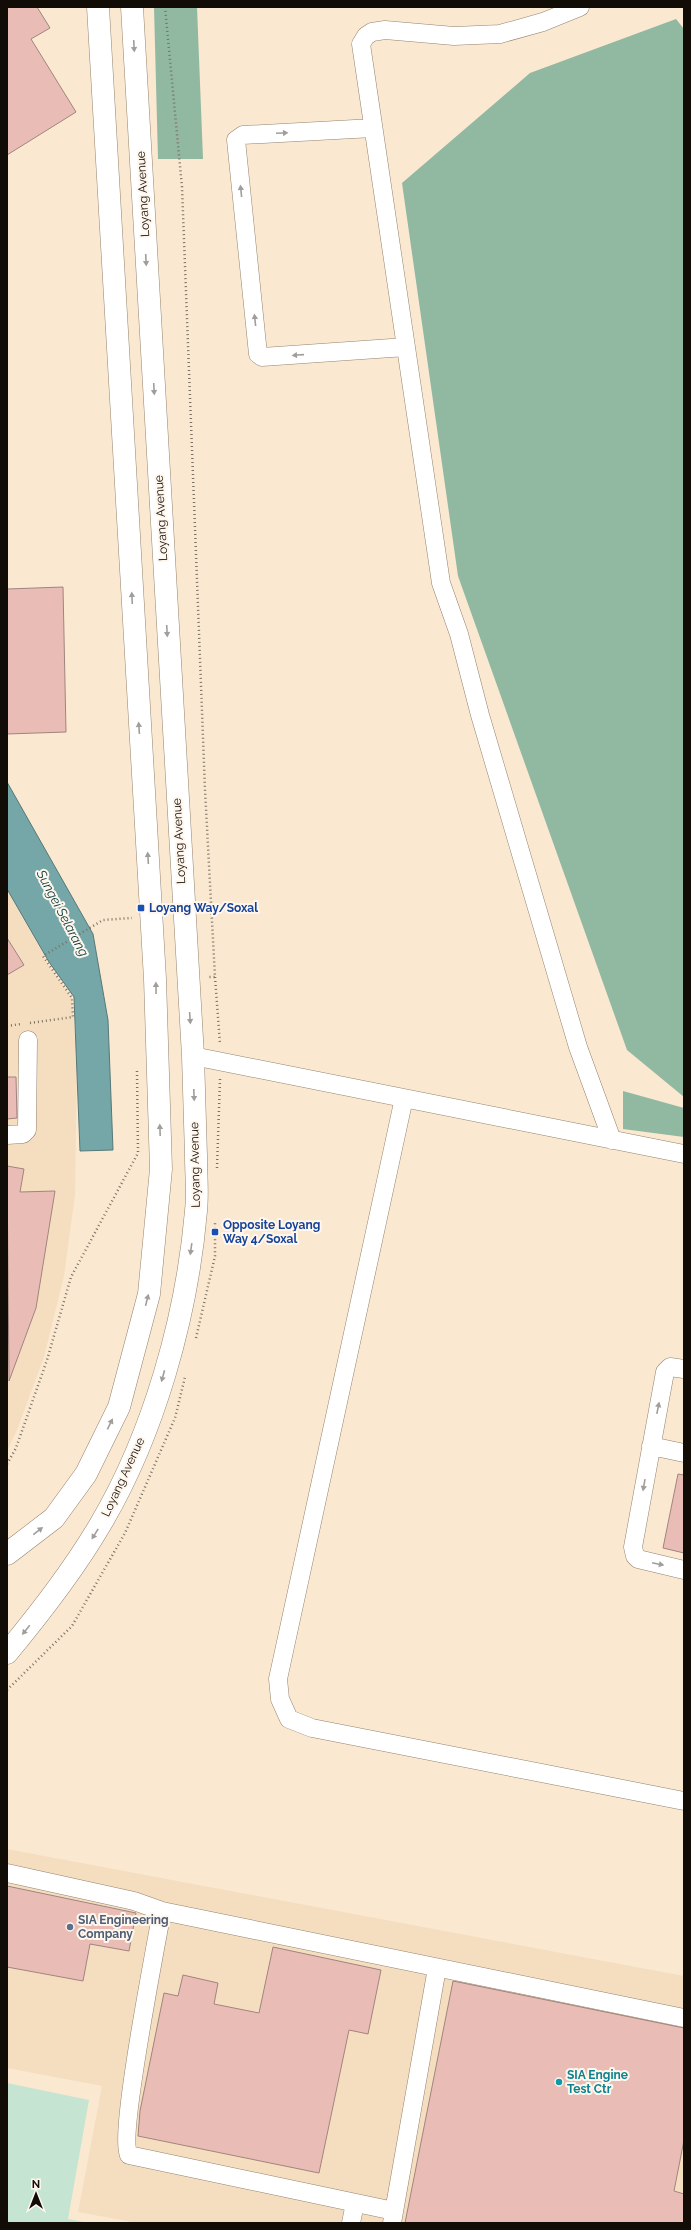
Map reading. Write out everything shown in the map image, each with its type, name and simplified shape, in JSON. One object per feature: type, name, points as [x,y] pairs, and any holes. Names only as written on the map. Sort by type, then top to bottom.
[{"type":"main road","points":[[7,1554],[54,1518],[86,1474],[118,1407],[149,1294],[161,1170],[156,979],[98,7]]},
{"type":"main road","name":"Loyang Avenue","points":[[7,1654],[50,1601],[101,1524],[123,1483],[144,1434],[162,1383],[187,1277],[196,1211],[193,1056],[132,7]]},
{"type":"lane","points":[[580,7],[543,22],[500,34],[454,36],[386,30],[372,32],[366,36],[361,44],[372,128],[441,583],[459,634],[480,715],[578,1047],[612,1140]]},
{"type":"lane","points":[[372,128],[243,135],[236,140],[258,354],[262,357],[406,347]]},
{"type":"lane","points":[[7,1135],[23,1134],[27,1130],[28,1040]]},
{"type":"lane","points":[[193,1056],[684,1154]]},
{"type":"lane","points":[[404,1098],[361,1288],[278,1679],[280,1699],[289,1720],[312,1728],[684,1801]]},
{"type":"lane","points":[[684,1369],[670,1367],[665,1372],[633,1552],[638,1559],[643,1561],[684,1570]]},
{"type":"lane","points":[[651,1446],[684,1453]]},
{"type":"lane","points":[[7,1873],[134,1901],[162,1911],[684,2018]]},
{"type":"lane","points":[[162,1911],[130,2097],[126,2147],[129,2155],[355,2203],[393,2217],[437,1968]]},
{"type":"lane","points":[[351,2223],[355,2203]]},
{"type":"path","points":[[7,1026],[73,1017],[72,998],[43,956],[95,924]]},
{"type":"shaded area","points":[[7,890],[44,955],[43,956],[47,963],[72,998],[77,1063],[75,1195],[64,1276],[44,1357],[17,1430],[7,1451]]},
{"type":"shaded area","points":[[7,1849],[684,1976],[684,2223],[137,2223],[78,2212],[102,2086],[7,2068]]},
{"type":"green space","points":[[154,7],[197,7],[203,159],[158,159]]},
{"type":"green space","points":[[676,19],[684,29],[684,1097],[627,1050],[458,576],[402,183],[530,73]]},
{"type":"green space","points":[[623,1091],[684,1108],[684,1137],[623,1129]]},
{"type":"green space","points":[[7,2083],[89,2100],[68,2219],[89,2223],[7,2223]]},
{"type":"water","name":"Sungei Selarang","points":[[7,782],[93,934],[108,1020],[113,1150],[80,1151],[74,997],[49,962],[7,889]]},
{"type":"building","points":[[7,7],[37,7],[50,28],[31,39],[76,112],[7,155]]},
{"type":"building","points":[[63,587],[66,732],[7,734],[7,589]]},
{"type":"building","points":[[7,938],[24,965],[7,975]]},
{"type":"building","points":[[7,1077],[16,1077],[17,1118],[7,1119]]},
{"type":"building","points":[[7,1166],[24,1169],[20,1192],[55,1191],[36,1308],[9,1381]]},
{"type":"building","points":[[678,1474],[684,1475],[684,1553],[663,1548]]},
{"type":"building","name":"SIA Engineering Company","points":[[7,1886],[136,1913],[129,1951],[90,1944],[83,1981],[7,1967]]},
{"type":"building","points":[[273,1947],[381,1970],[368,2034],[349,2030],[319,2173],[138,2136],[140,2111],[164,1993],[178,1996],[183,1975],[218,1983],[214,2004],[259,2013]]},
{"type":"building","name":"SIA Engine Test Ctr","points":[[453,1981],[684,2028],[684,2140],[674,2191],[684,2194],[684,2223],[405,2223]]},
{"type":"place","name":"Loyang Way/Soxal","points":[[141,908]]},
{"type":"place","name":"Opposite Loyang Way 4/Soxal","points":[[215,1232]]},
{"type":"place","name":"SIA Engineering Company","points":[[70,1927]]},
{"type":"place","name":"SIA Engine Test Ctr","points":[[559,2082]]}]
